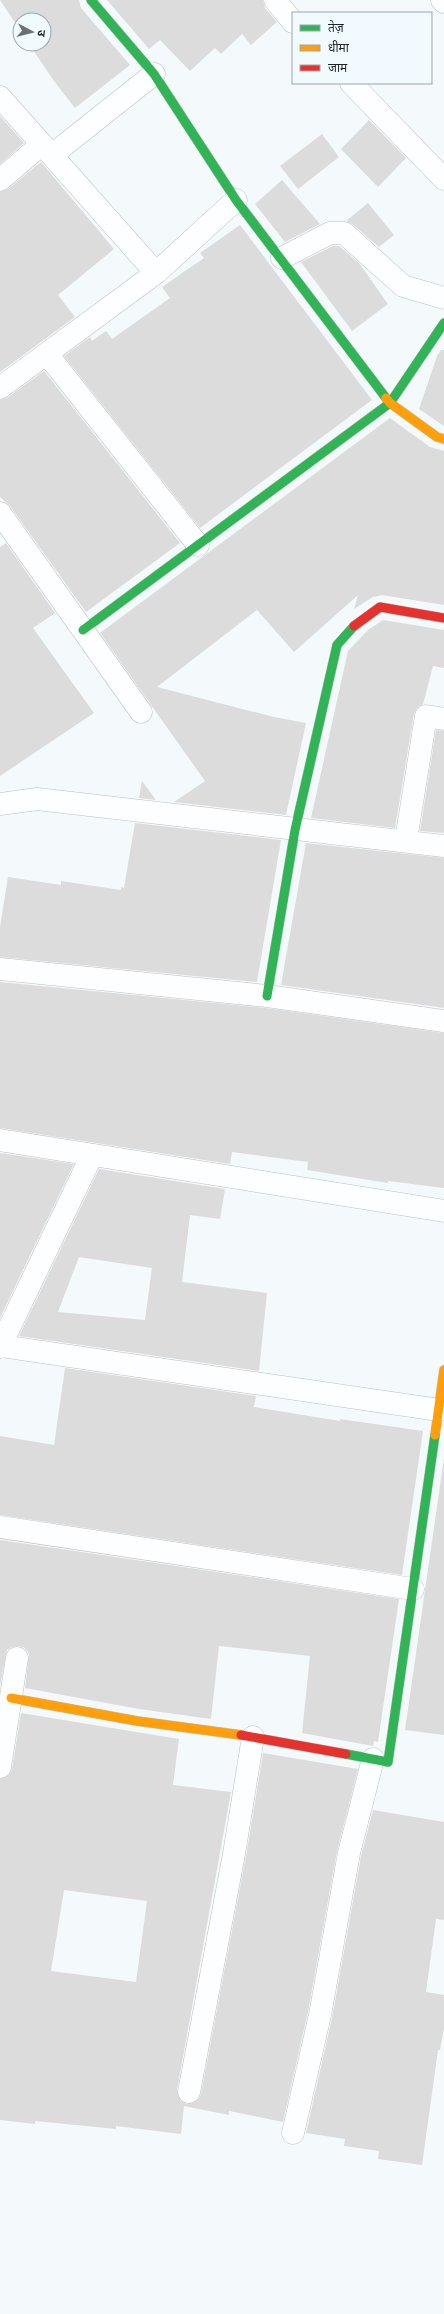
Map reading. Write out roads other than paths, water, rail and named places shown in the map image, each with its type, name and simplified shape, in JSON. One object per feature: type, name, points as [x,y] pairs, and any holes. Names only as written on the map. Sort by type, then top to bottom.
[{"type":"street","points":[[91,0],[154,74],[236,200],[282,258],[390,403],[437,437],[444,439]]},
{"type":"street","points":[[275,0],[292,21]]},
{"type":"street","points":[[0,180],[47,150],[154,74]]},
{"type":"street","points":[[352,84],[444,179]]},
{"type":"street","points":[[0,97],[156,274]]},
{"type":"street","points":[[0,388],[156,274],[236,200]]},
{"type":"street","points":[[282,258],[330,233],[344,233],[403,286],[444,298]]},
{"type":"street","points":[[83,630],[390,403],[444,323]]},
{"type":"street","points":[[47,354],[198,545]]},
{"type":"street","points":[[0,513],[141,712]]},
{"type":"street","points":[[267,996],[295,830],[336,645],[360,620],[380,607],[444,618]]},
{"type":"street","points":[[406,840],[426,716],[444,719]]},
{"type":"street","points":[[0,804],[37,799],[295,830],[406,840],[444,846]]},
{"type":"street","points":[[0,969],[267,996],[444,1021]]},
{"type":"street","points":[[0,1140],[444,1211]]},
{"type":"street","points":[[92,1155],[0,1346],[438,1410]]},
{"type":"street","points":[[11,1698],[137,1721],[253,1738],[388,1762],[444,1370]]},
{"type":"street","points":[[0,1527],[413,1589]]},
{"type":"street","points":[[1,1760],[17,1658]]},
{"type":"street","points":[[189,2092],[234,1854],[253,1738]]},
{"type":"street","points":[[293,2133],[320,2016],[349,1852],[374,1759]]}]
